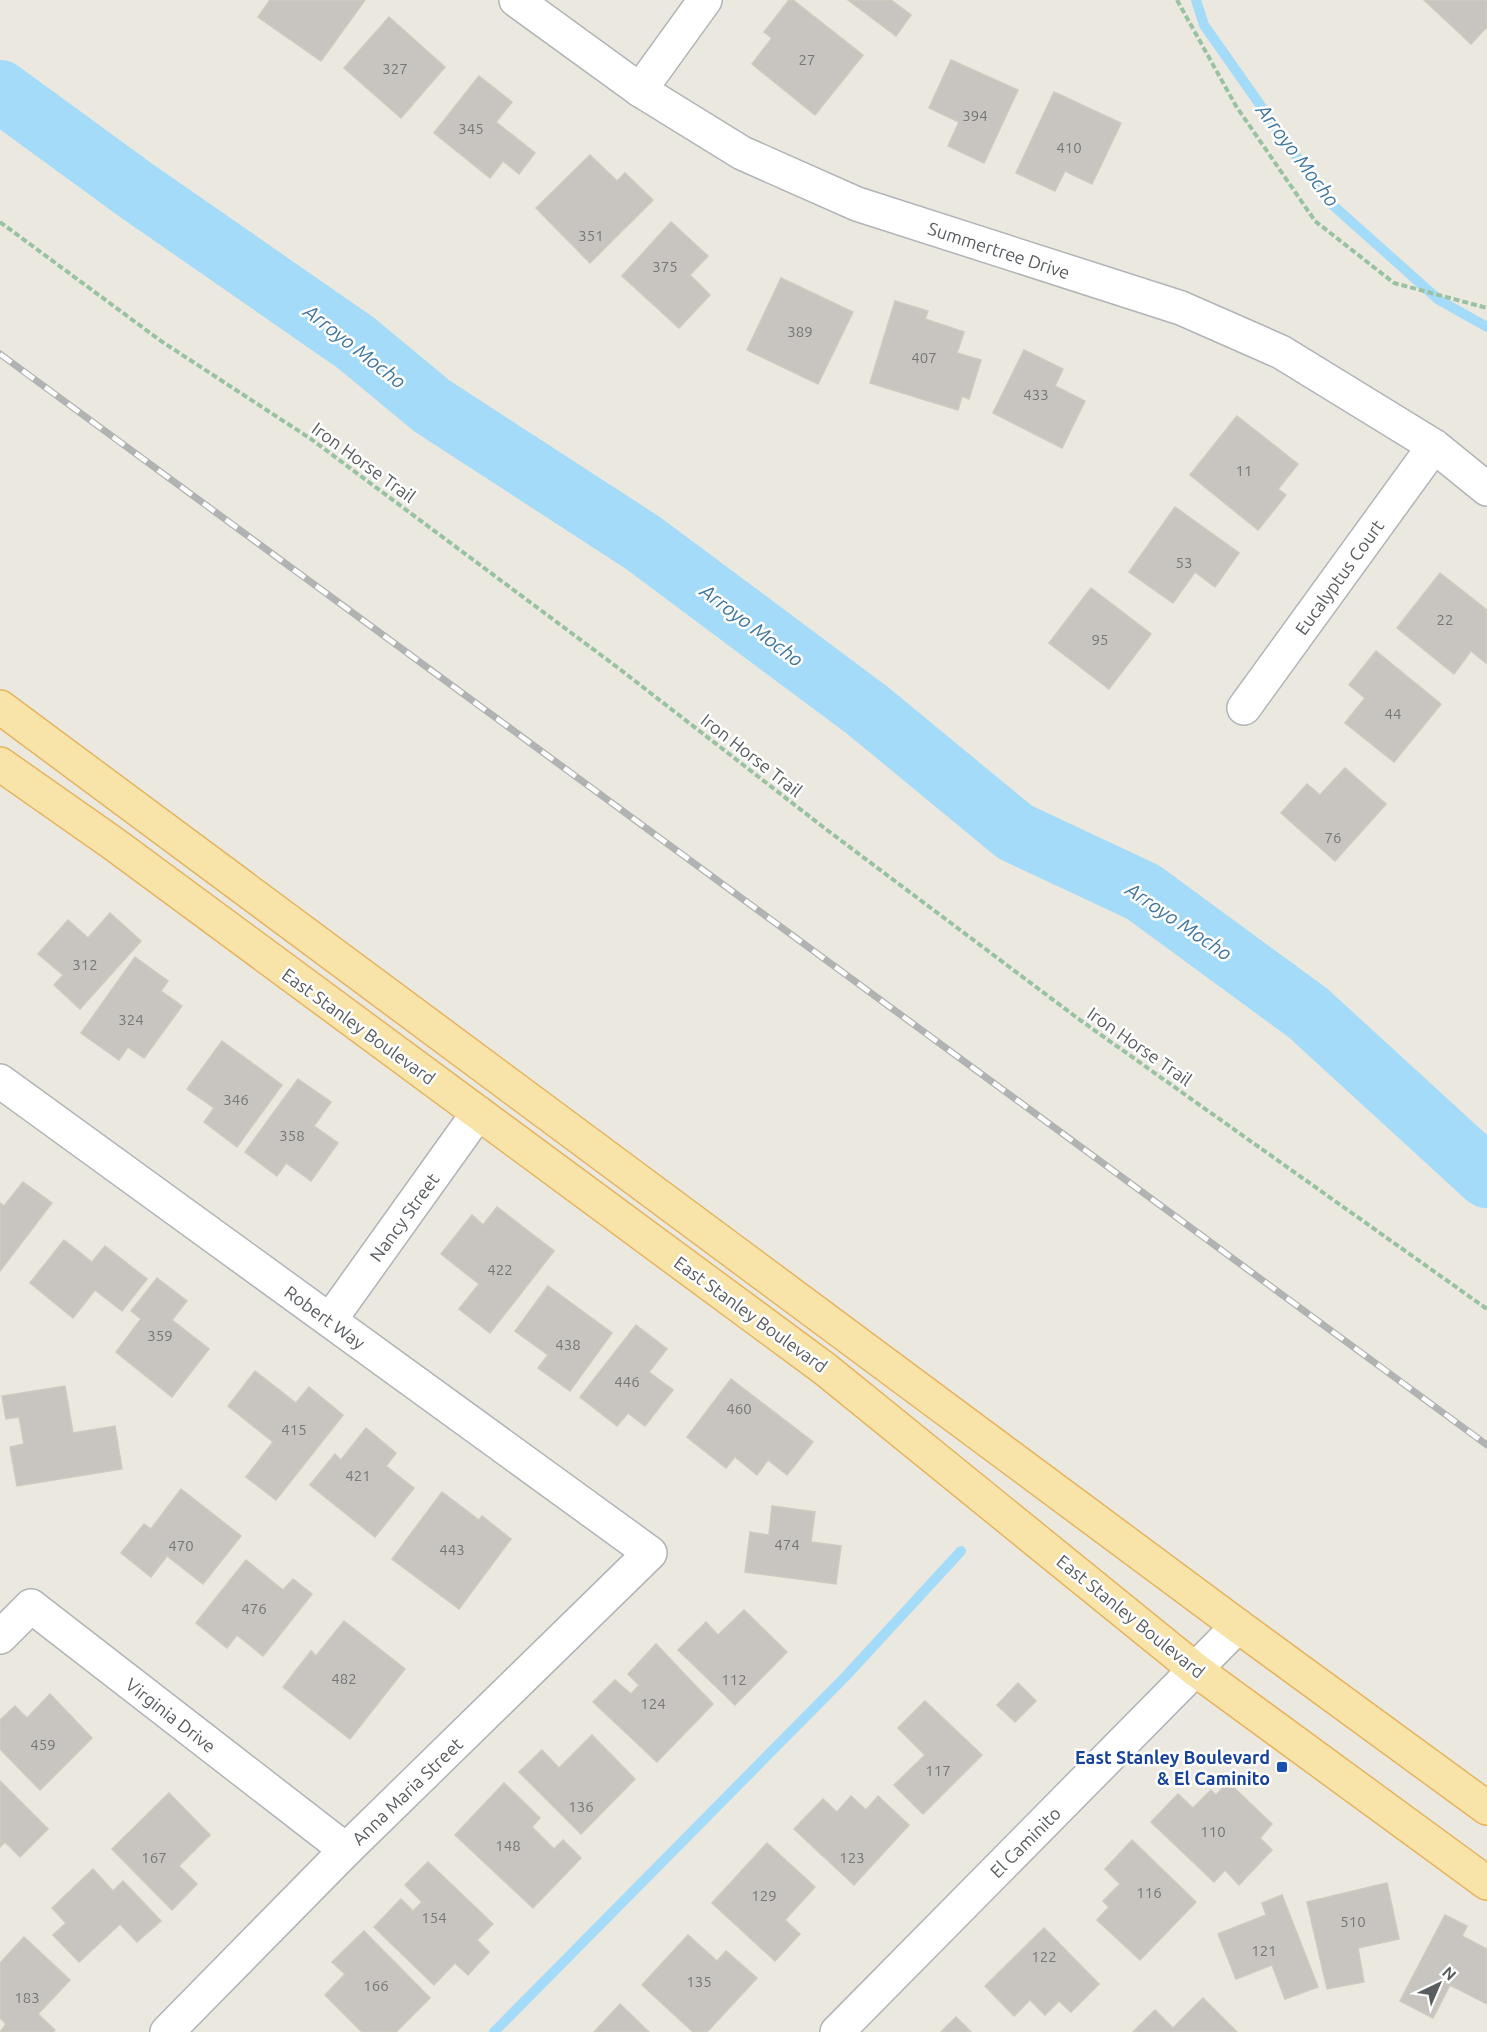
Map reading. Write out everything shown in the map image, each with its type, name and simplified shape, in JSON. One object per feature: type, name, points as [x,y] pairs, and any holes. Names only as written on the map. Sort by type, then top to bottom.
[{"type":"main road","points":[[0,707],[1238,1626],[1487,1808]]},
{"type":"main road","name":"East Stanley Boulevard","points":[[0,764],[114,844],[825,1369],[1196,1670],[1487,1883]]},
{"type":"street","name":"Summertree Drive","points":[[516,0],[640,90],[742,153],[857,204],[1181,308],[1281,352],[1434,446],[1487,489]]},
{"type":"street","points":[[640,90],[705,0]]},
{"type":"street","name":"Eucalyptus Court","points":[[1244,708],[1434,446]]},
{"type":"street","name":"Robert Way","points":[[0,1081],[650,1553]]},
{"type":"street","name":"Nancy Street","points":[[330,1320],[478,1113]]},
{"type":"street","name":"Anna Maria Street","points":[[167,2032],[346,1850],[650,1553]]},
{"type":"street","name":"Virginia Drive","points":[[0,1637],[31,1606],[346,1850]]},
{"type":"street","name":"El Caminito","points":[[837,2032],[1238,1626]]},
{"type":"path","points":[[1177,0],[1236,106],[1315,222],[1394,283],[1487,308]]},
{"type":"path","name":"Iron Horse Trail","points":[[0,222],[161,341],[311,439],[617,667],[827,830],[1080,1020],[1487,1310]]},
{"type":"building","points":[[270,0],[365,0],[321,61],[258,17]]},
{"type":"building","points":[[789,0],[793,0],[863,55],[815,115],[752,64],[772,38],[764,32]]},
{"type":"building","points":[[848,0],[891,0],[911,15],[896,36]]},
{"type":"building","points":[[1424,0],[1487,0],[1487,27],[1471,44]]},
{"type":"building","points":[[389,17],[445,67],[401,118],[344,68]]},
{"type":"building","points":[[951,60],[1018,90],[984,163],[948,146],[959,122],[929,108]]},
{"type":"building","points":[[479,76],[512,102],[496,122],[535,153],[519,174],[503,161],[490,178],[434,133]]},
{"type":"building","points":[[1054,92],[1121,123],[1092,184],[1065,171],[1055,191],[1016,173]]},
{"type":"building","points":[[590,155],[617,181],[625,173],[653,200],[590,263],[536,208]]},
{"type":"building","points":[[671,222],[708,256],[690,275],[710,295],[679,328],[622,276]]},
{"type":"building","points":[[781,278],[853,312],[818,384],[747,350]]},
{"type":"building","points":[[895,301],[928,311],[925,319],[964,332],[957,353],[981,360],[969,399],[962,396],[958,410],[870,383]]},
{"type":"building","points":[[1024,350],[1063,369],[1055,386],[1085,401],[1062,448],[993,413]]},
{"type":"building","points":[[1237,416],[1298,464],[1278,489],[1286,495],[1258,530],[1190,475]]},
{"type":"building","points":[[1175,507],[1239,553],[1215,587],[1195,572],[1173,603],[1129,572]]},
{"type":"building","points":[[1440,573],[1487,610],[1486,663],[1471,651],[1454,674],[1397,628]]},
{"type":"building","points":[[1091,588],[1151,634],[1109,689],[1049,643]]},
{"type":"building","points":[[1376,651],[1441,704],[1394,762],[1345,723],[1365,698],[1349,685]]},
{"type":"building","points":[[1345,768],[1386,804],[1335,861],[1281,813],[1307,784],[1320,795]]},
{"type":"building","points":[[110,913],[141,941],[80,1009],[54,985],[63,975],[38,954],[68,920],[88,938]]},
{"type":"building","points":[[135,957],[168,981],[161,991],[182,1006],[144,1058],[128,1047],[119,1060],[81,1033]]},
{"type":"building","points":[[222,1041],[282,1085],[237,1147],[204,1122],[214,1108],[187,1089]]},
{"type":"building","points":[[298,1079],[331,1102],[314,1126],[338,1143],[311,1181],[286,1163],[277,1176],[245,1152]]},
{"type":"building","points":[[23,1182],[52,1203],[0,1271],[0,1203],[4,1206]]},
{"type":"building","points":[[497,1207],[554,1251],[490,1333],[459,1309],[479,1284],[441,1254],[472,1215],[483,1225]]},
{"type":"building","points":[[64,1240],[92,1262],[105,1246],[147,1279],[122,1311],[95,1290],[73,1318],[30,1283]]},
{"type":"building","points":[[157,1278],[187,1301],[172,1320],[209,1349],[172,1397],[116,1352],[141,1319],[131,1311]]},
{"type":"building","points":[[548,1286],[612,1333],[570,1391],[538,1368],[548,1355],[515,1331]]},
{"type":"building","points":[[636,1325],[667,1349],[649,1372],[673,1390],[645,1426],[628,1413],[617,1426],[580,1397]]},
{"type":"building","points":[[255,1371],[296,1403],[309,1387],[343,1415],[276,1500],[246,1477],[273,1442],[228,1406]]},
{"type":"building","points":[[731,1379],[813,1442],[787,1475],[768,1460],[757,1475],[735,1457],[726,1468],[687,1437]]},
{"type":"building","points":[[65,1386],[73,1433],[115,1426],[122,1469],[17,1486],[10,1447],[24,1444],[19,1417],[6,1419],[2,1396]]},
{"type":"building","points":[[366,1428],[396,1453],[386,1466],[414,1488],[375,1537],[310,1485],[335,1454],[341,1460]]},
{"type":"building","points":[[181,1489],[241,1536],[203,1584],[167,1556],[151,1577],[121,1553],[144,1524],[151,1529]]},
{"type":"building","points":[[442,1492],[479,1520],[482,1516],[511,1539],[459,1609],[392,1559]]},
{"type":"building","points":[[772,1506],[815,1512],[811,1542],[841,1546],[836,1584],[745,1572],[750,1532],[769,1535]]},
{"type":"building","points":[[246,1560],[283,1590],[293,1579],[312,1594],[263,1656],[237,1635],[227,1648],[196,1623]]},
{"type":"building","points":[[744,1610],[787,1652],[735,1705],[678,1650],[706,1622],[718,1635]]},
{"type":"building","points":[[344,1621],[405,1669],[350,1739],[283,1687],[311,1651],[316,1656]]},
{"type":"building","points":[[656,1644],[713,1704],[657,1762],[593,1702],[615,1680],[631,1694],[639,1685],[628,1674]]},
{"type":"building","points":[[1018,1683],[1036,1701],[1015,1722],[997,1705]]},
{"type":"building","points":[[50,1694],[92,1738],[40,1790],[0,1749],[0,1720],[15,1706],[27,1718]]},
{"type":"building","points":[[925,1701],[982,1755],[923,1814],[894,1785],[925,1755],[898,1728]]},
{"type":"building","points":[[592,1735],[635,1779],[581,1834],[519,1772],[542,1750],[559,1768]]},
{"type":"building","points":[[0,1781],[48,1829],[20,1857],[5,1842],[0,1847]]},
{"type":"building","points":[[1228,1782],[1272,1824],[1260,1838],[1272,1850],[1239,1885],[1225,1870],[1214,1882],[1151,1822],[1178,1794],[1193,1808],[1211,1790],[1216,1795]]},
{"type":"building","points":[[504,1783],[540,1818],[532,1827],[554,1849],[563,1840],[581,1858],[533,1908],[455,1835]]},
{"type":"building","points":[[169,1793],[210,1835],[179,1866],[197,1884],[172,1910],[112,1849]]},
{"type":"building","points":[[851,1796],[866,1810],[878,1796],[909,1825],[854,1885],[794,1829],[823,1799],[837,1812]]},
{"type":"building","points":[[1132,1840],[1196,1902],[1140,1960],[1097,1920],[1109,1907],[1103,1901],[1120,1884],[1105,1869]]},
{"type":"building","points":[[767,1843],[815,1887],[785,1920],[800,1934],[775,1961],[712,1903]]},
{"type":"building","points":[[428,1862],[493,1924],[477,1940],[489,1952],[468,1975],[455,1963],[434,1985],[374,1927],[401,1899],[413,1911],[422,1902],[405,1885]]},
{"type":"building","points":[[93,1869],[113,1891],[123,1881],[161,1921],[137,1942],[120,1924],[79,1962],[53,1935],[66,1923],[52,1908]]},
{"type":"building","points":[[1387,1883],[1399,1939],[1358,1948],[1364,1982],[1327,1989],[1307,1902]]},
{"type":"building","points":[[1282,1895],[1318,1987],[1285,1999],[1272,1965],[1236,1979],[1218,1934],[1266,1915],[1262,1903]]},
{"type":"building","points":[[1445,1915],[1467,1926],[1462,1936],[1487,1949],[1487,2004],[1450,1985],[1433,2018],[1400,2001]]},
{"type":"building","points":[[1044,1928],[1099,1984],[1071,2012],[1059,2001],[1045,2015],[1030,2000],[1014,2016],[985,1986]]},
{"type":"building","points":[[364,1931],[430,1998],[396,2032],[362,2032],[325,1995],[345,1974],[332,1962]]},
{"type":"building","points":[[688,1935],[717,1961],[726,1951],[757,1978],[707,2032],[693,2032],[642,1985]]},
{"type":"building","points":[[24,1937],[70,1980],[38,2014],[55,2030],[53,2032],[0,2032],[6,2024],[0,2018],[0,1963]]},
{"type":"building","points":[[1203,1998],[1237,2032],[1133,2032],[1155,2010],[1173,2028]]},
{"type":"building","points":[[620,2004],[649,2032],[594,2032]]},
{"type":"building","points":[[956,2017],[971,2032],[941,2032]]},
{"type":"waterway","name":"Arroyo Mocho","points":[[1196,0],[1204,25],[1327,200],[1439,300],[1487,327]]},
{"type":"waterway","name":"Arroyo Mocho","points":[[0,91],[137,191],[356,343],[432,406],[643,543],[867,710],[1015,832],[1143,892],[1308,1013],[1487,1177]]},
{"type":"waterway","points":[[494,2032],[845,1677],[961,1551]]},
{"type":"railway","points":[[0,354],[1487,1445]]},
{"type":"place","name":"East Stanley Boulevard & El Caminito","points":[[1282,1767]]}]
